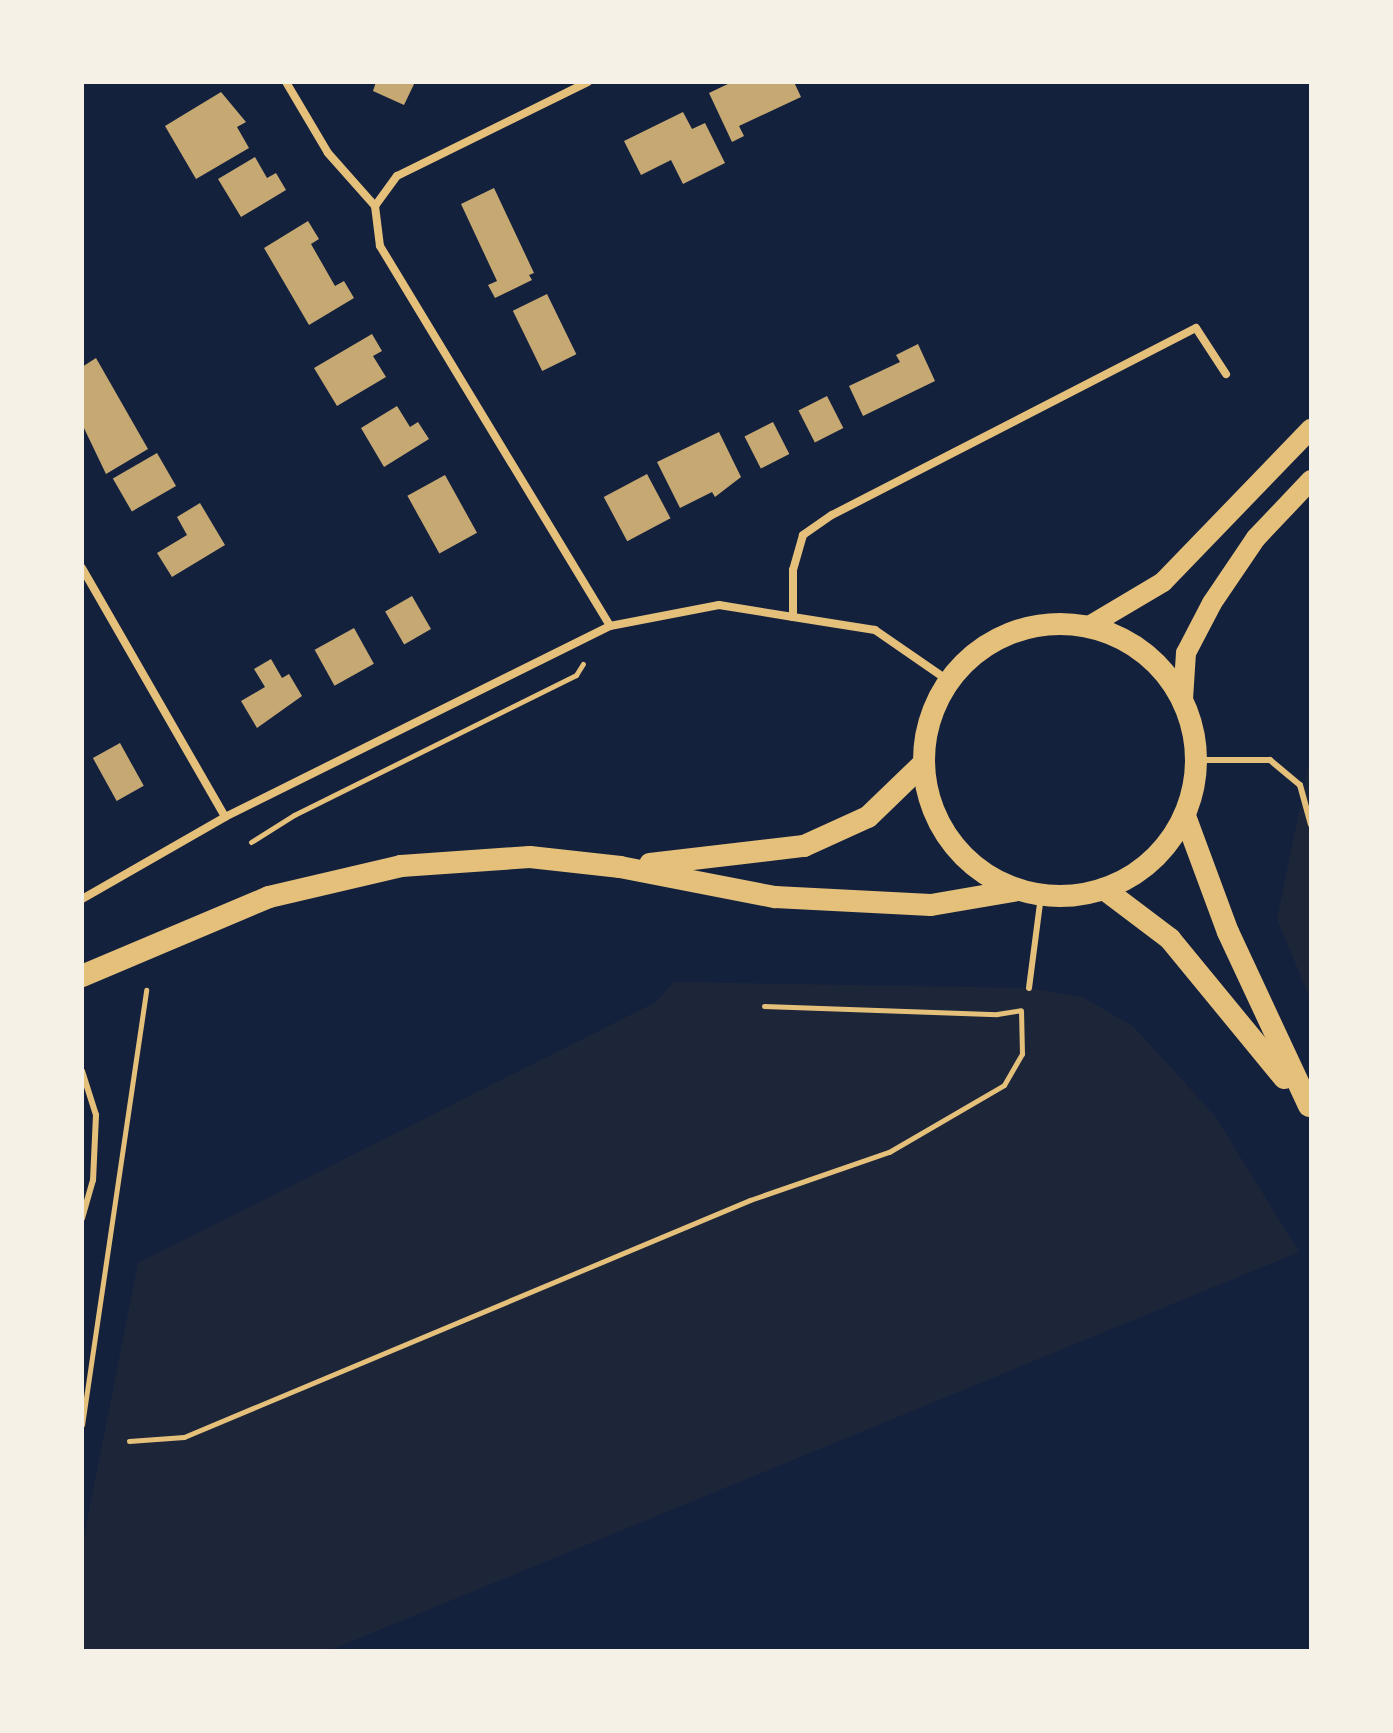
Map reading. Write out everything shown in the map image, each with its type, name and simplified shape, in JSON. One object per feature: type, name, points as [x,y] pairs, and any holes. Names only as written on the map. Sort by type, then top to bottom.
[{"type":"highway","points":[[1049,623],[1089,626],[1127,640],[1160,665],[1183,699],[1197,760],[1185,816],[1152,861],[1104,889],[1041,895],[1018,890],[961,855],[941,827],[929,797],[924,763],[929,720],[949,681],[976,652],[1011,632],[1049,623]]},
{"type":"highway","points":[[620,867],[751,857],[804,846],[868,817],[924,763]]},
{"type":"highway","points":[[1185,816],[1234,945],[1310,1108]]},
{"type":"highway","points":[[82,976],[269,897],[401,866],[530,857],[620,867],[775,897],[931,905],[1018,890]]},
{"type":"highway","points":[[1104,889],[1170,939],[1310,1108]]},
{"type":"main road","points":[[1089,626],[1163,582],[1311,429]]},
{"type":"main road","points":[[1183,699],[1186,653],[1212,603],[1256,538],[1311,480]]},
{"type":"street","points":[[286,82],[328,153],[375,206],[380,246],[610,626]]},
{"type":"street","points":[[375,206],[397,176],[588,82]]},
{"type":"street","points":[[793,617],[793,570],[803,535],[832,515],[1196,328],[1226,374]]},
{"type":"street","points":[[82,568],[225,817]]},
{"type":"street","points":[[82,899],[225,817],[610,626],[719,605],[875,630],[949,681]]},
{"type":"lane","points":[[1197,760],[1270,760],[1300,785],[1311,825]]},
{"type":"lane","points":[[1029,988],[1041,895]]},
{"type":"lane","points":[[82,1071],[96,1115],[93,1180],[82,1218]]},
{"type":"path","points":[[251,842],[294,815],[576,675],[610,626]]},
{"type":"path","points":[[129,1441],[184,1437],[750,1200],[889,1152],[1004,1085],[1022,1054],[1021,1011],[1029,988]]},
{"type":"path","points":[[82,1425],[146,990]]},
{"type":"path","points":[[764,1006],[1021,1011]]},
{"type":"shaded area","points":[[1311,753],[1311,1001],[1277,919]]},
{"type":"shaded area","points":[[674,982],[1029,988],[1082,997],[1133,1026],[1215,1116],[1299,1252],[328,1651],[82,1651],[82,1546],[138,1263],[656,1002]]},
{"type":"building","points":[[376,82],[415,82],[404,105],[373,91]]},
{"type":"building","points":[[732,82],[794,82],[801,97],[739,126],[744,136],[732,142],[709,93]]},
{"type":"building","points":[[221,92],[246,122],[237,127],[249,148],[196,179],[165,126]]},
{"type":"building","points":[[683,112],[692,129],[705,123],[725,163],[683,184],[671,160],[641,175],[624,141]]},
{"type":"building","points":[[255,157],[267,178],[276,173],[286,190],[241,217],[218,179]]},
{"type":"building","points":[[494,188],[534,273],[529,275],[532,280],[495,298],[488,285],[497,281],[461,204]]},
{"type":"building","points":[[308,221],[319,239],[311,244],[335,286],[344,281],[354,298],[309,325],[264,248]]},
{"type":"building","points":[[547,294],[576,354],[542,371],[513,311]]},
{"type":"building","points":[[372,334],[382,351],[373,356],[386,377],[337,406],[314,368]]},
{"type":"building","points":[[918,344],[935,381],[863,416],[849,386],[900,362],[896,355]]},
{"type":"building","points":[[96,358],[148,449],[106,474],[82,424],[82,367]]},
{"type":"building","points":[[827,396],[843,428],[815,443],[798,411]]},
{"type":"building","points":[[397,406],[410,427],[418,422],[429,439],[384,467],[361,428]]},
{"type":"building","points":[[773,422],[789,454],[761,469],[744,437]]},
{"type":"building","points":[[719,432],[741,477],[715,497],[712,492],[680,508],[657,462]]},
{"type":"building","points":[[157,453],[176,486],[132,511],[113,478]]},
{"type":"building","points":[[647,474],[670,518],[627,541],[604,497]]},
{"type":"building","points":[[445,475],[477,533],[439,554],[407,496]]},
{"type":"building","points":[[200,503],[225,545],[172,577],[157,553],[187,535],[177,517]]},
{"type":"building","points":[[412,596],[431,629],[404,644],[385,612]]},
{"type":"building","points":[[354,628],[374,664],[335,686],[315,650]]},
{"type":"building","points":[[271,659],[282,678],[289,674],[302,696],[257,728],[241,701],[265,687],[254,669]]},
{"type":"building","points":[[120,743],[144,786],[117,801],[93,758]]}]
